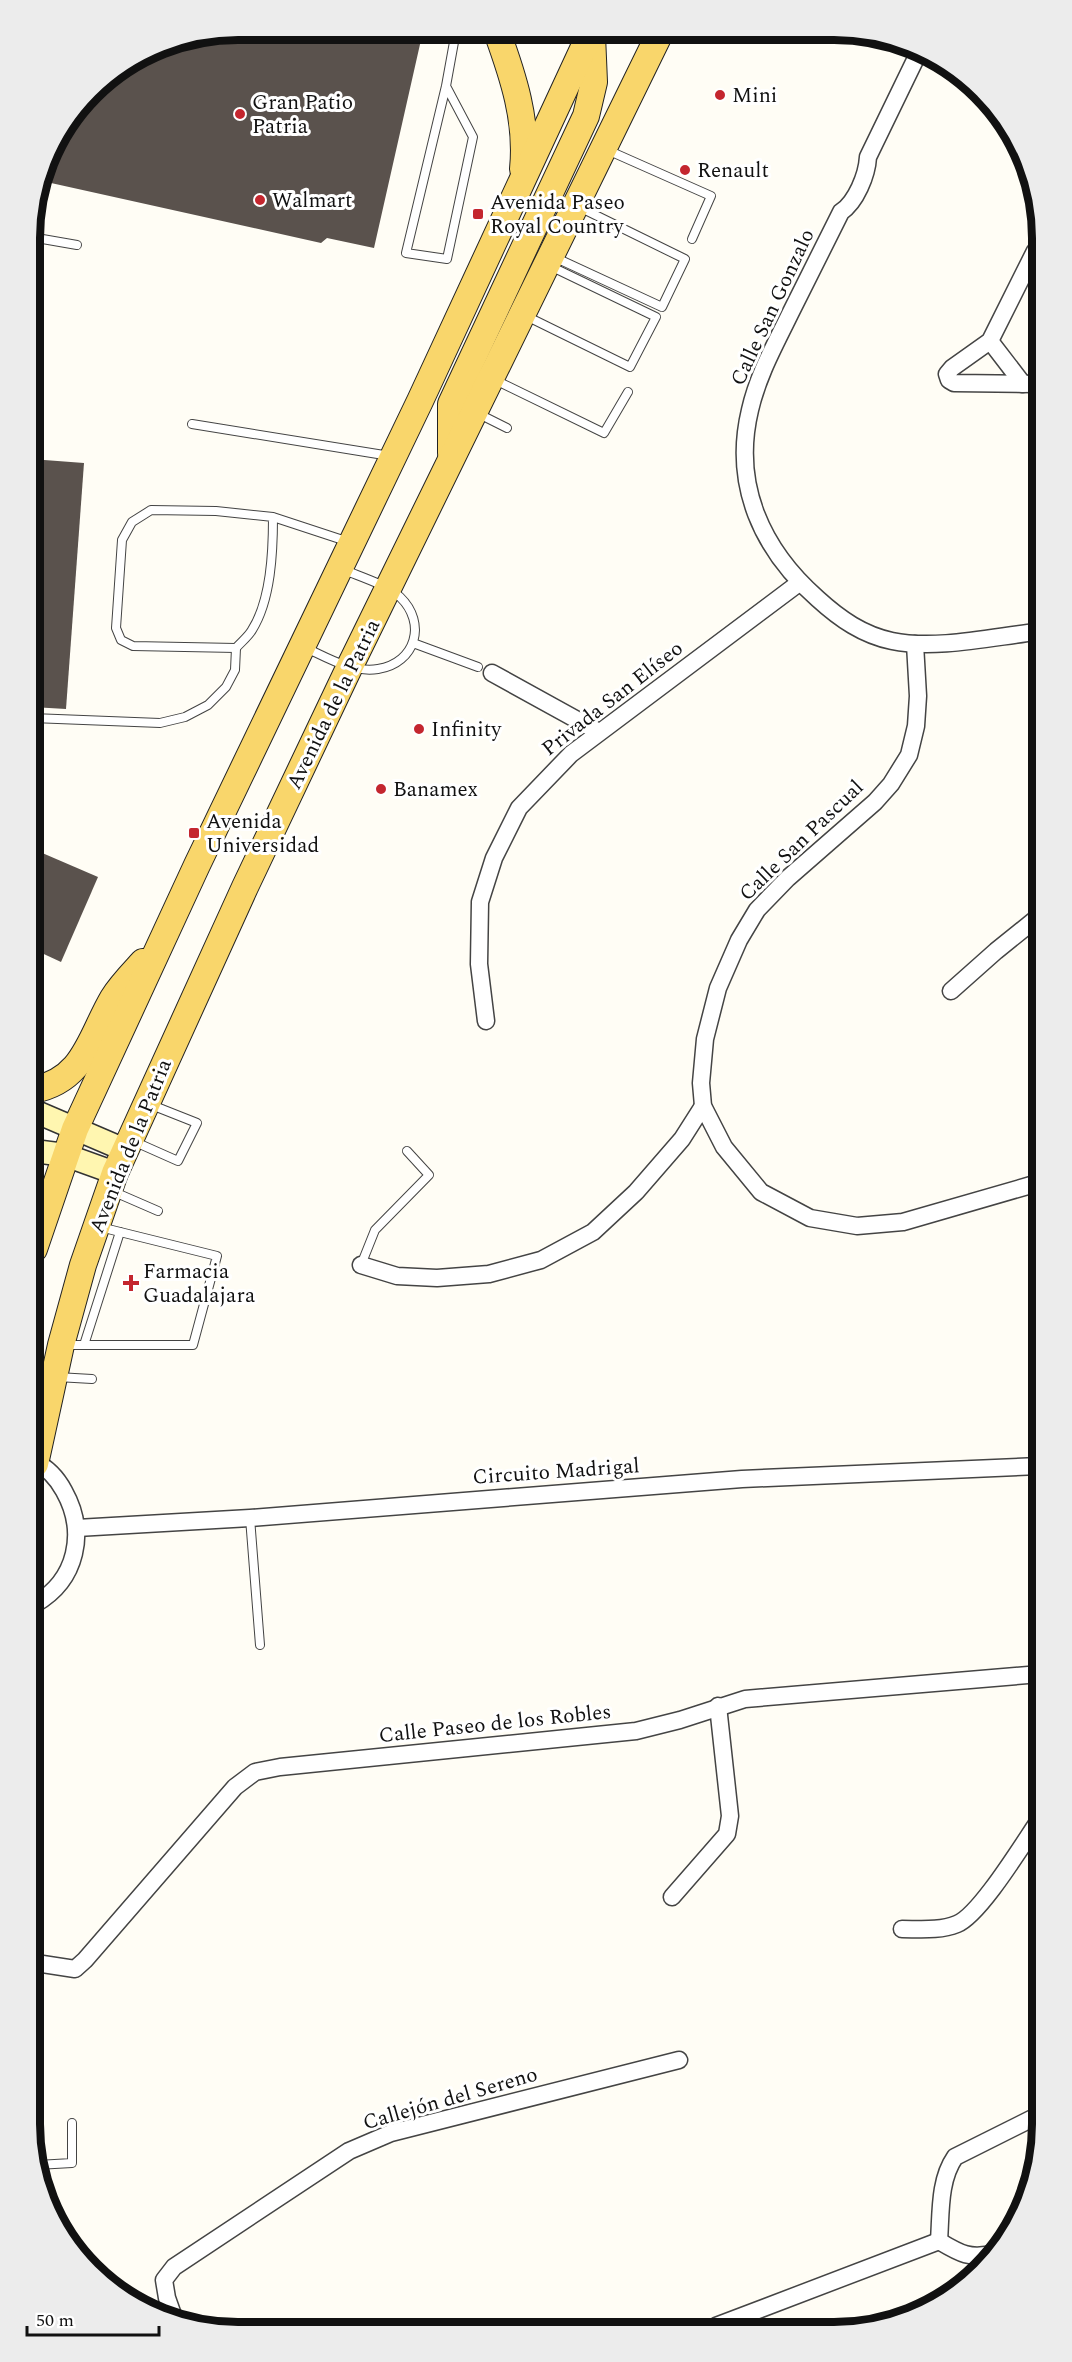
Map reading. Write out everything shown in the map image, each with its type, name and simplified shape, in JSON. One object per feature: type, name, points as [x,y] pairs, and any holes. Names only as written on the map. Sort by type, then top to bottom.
[{"type":"main road","points":[[500,40],[514,81],[522,122],[524,153],[521,181]]},
{"type":"main road","points":[[40,1229],[75,1129],[587,40]]},
{"type":"main road","points":[[452,456],[451,404],[586,116],[594,82],[591,40]]},
{"type":"main road","name":"Avenida de la Patria","points":[[40,1438],[54,1376],[73,1345],[108,1229],[112,1181],[127,1145],[349,668],[657,40]]},
{"type":"main road","points":[[41,1087],[59,1080],[84,1059],[114,998],[131,975],[159,947]]},
{"type":"main road","points":[[41,1114],[75,1129],[127,1145]]},
{"type":"main road","points":[[41,1152],[65,1155],[112,1181]]},
{"type":"street","name":"Calle San Gonzalo","points":[[916,59],[868,157],[868,169],[848,207],[841,212],[765,365],[755,392],[746,431],[747,481],[752,505],[768,542],[799,583],[853,626],[873,636],[915,644],[1032,632]]},
{"type":"street","points":[[1029,384],[954,383],[949,380],[947,374],[951,368],[990,341],[1032,257]]},
{"type":"street","points":[[990,341],[1029,384]]},
{"type":"street","name":"Privada San Elíseo","points":[[486,1021],[479,964],[480,902],[494,858],[519,808],[571,754],[799,583]]},
{"type":"street","name":"Calle San Pascual","points":[[915,644],[918,696],[916,726],[909,755],[883,793],[788,878],[757,910],[739,940],[718,988],[705,1039],[701,1083],[703,1106],[724,1147],[761,1192],[810,1218],[857,1226],[903,1222],[1032,1185]]},
{"type":"street","points":[[485,670],[599,732]]},
{"type":"street","points":[[951,991],[1032,922]]},
{"type":"street","points":[[361,1265],[397,1276],[437,1278],[489,1274],[541,1260],[593,1232],[636,1192],[682,1139],[703,1106]]},
{"type":"street","points":[[40,1466],[52,1473],[61,1485],[71,1504],[77,1528],[75,1555],[63,1580],[40,1601]]},
{"type":"street","name":"Circuito Madrigal","points":[[77,1528],[250,1518],[742,1479],[1031,1466]]},
{"type":"street","name":"Calle Paseo de los Robles","points":[[40,1964],[75,1969],[86,1960],[235,1787],[255,1772],[280,1767],[636,1731],[680,1720],[745,1698],[1031,1675]]},
{"type":"street","points":[[672,1898],[726,1834],[730,1816],[718,1706]]},
{"type":"street","points":[[902,1929],[934,1929],[958,1924],[976,1911],[1031,1832]]},
{"type":"street","name":"Callejón del Sereno","points":[[171,2309],[164,2280],[174,2267],[349,2151],[391,2133],[679,2060]]},
{"type":"street","points":[[939,2241],[944,2182],[947,2168],[955,2157],[1031,2119]]},
{"type":"street","points":[[939,2241],[970,2257],[981,2255]]},
{"type":"street","points":[[726,2322],[939,2241]]},
{"type":"lane","points":[[446,86],[473,137],[447,259],[406,253],[446,86],[454,40]]},
{"type":"lane","points":[[604,149],[711,196],[692,239]]},
{"type":"lane","points":[[549,260],[662,307],[685,259],[576,206]]},
{"type":"lane","points":[[41,239],[77,245]]},
{"type":"lane","points":[[522,314],[630,367],[657,317],[549,260]]},
{"type":"lane","points":[[490,378],[604,434],[628,392]]},
{"type":"lane","points":[[474,411],[507,428]]},
{"type":"lane","points":[[192,424],[393,456]]},
{"type":"lane","points":[[236,648],[133,646],[121,640],[116,628],[122,540],[132,522],[151,510],[216,511],[273,517],[352,543]]},
{"type":"lane","points":[[41,718],[160,723],[185,717],[208,705],[226,687],[235,670],[236,648],[252,630],[265,597],[272,563],[273,517]]},
{"type":"lane","points":[[301,646],[349,668],[378,669],[398,662],[412,647],[416,622],[401,597],[340,568]]},
{"type":"lane","points":[[413,643],[485,670]]},
{"type":"lane","points":[[127,1145],[178,1161],[196,1123],[146,1102]]},
{"type":"lane","points":[[361,1265],[375,1230],[429,1175],[407,1151]]},
{"type":"lane","points":[[112,1181],[158,1211]]},
{"type":"lane","points":[[73,1345],[193,1345],[217,1256],[108,1229]]},
{"type":"lane","points":[[54,1376],[92,1379]]},
{"type":"lane","points":[[250,1518],[260,1645]]},
{"type":"lane","points":[[45,2165],[72,2163],[72,2123]]},
{"type":"building","name":"Gran Patio Patria","points":[[239,40],[421,40],[374,248],[327,238],[321,243],[49,182],[67,140],[90,108],[129,74],[163,56],[200,44]]},
{"type":"building","points":[[41,460],[84,463],[66,709],[41,708]]},
{"type":"building","points":[[41,852],[98,877],[61,962],[41,953]]},
{"type":"place","name":"Mini","points":[[720,95]]},
{"type":"place","name":"Gran Patio Patria","points":[[240,114]]},
{"type":"place","name":"Renault","points":[[685,170]]},
{"type":"place","name":"Walmart","points":[[260,200]]},
{"type":"place","name":"Avenida Paseo Royal Country","points":[[478,214]]},
{"type":"place","name":"Infinity","points":[[419,729]]},
{"type":"place","name":"Banamex","points":[[381,789]]},
{"type":"place","name":"Avenida Universidad","points":[[194,833]]},
{"type":"place","name":"Farmacia Guadalajara","points":[[131,1283]]}]
